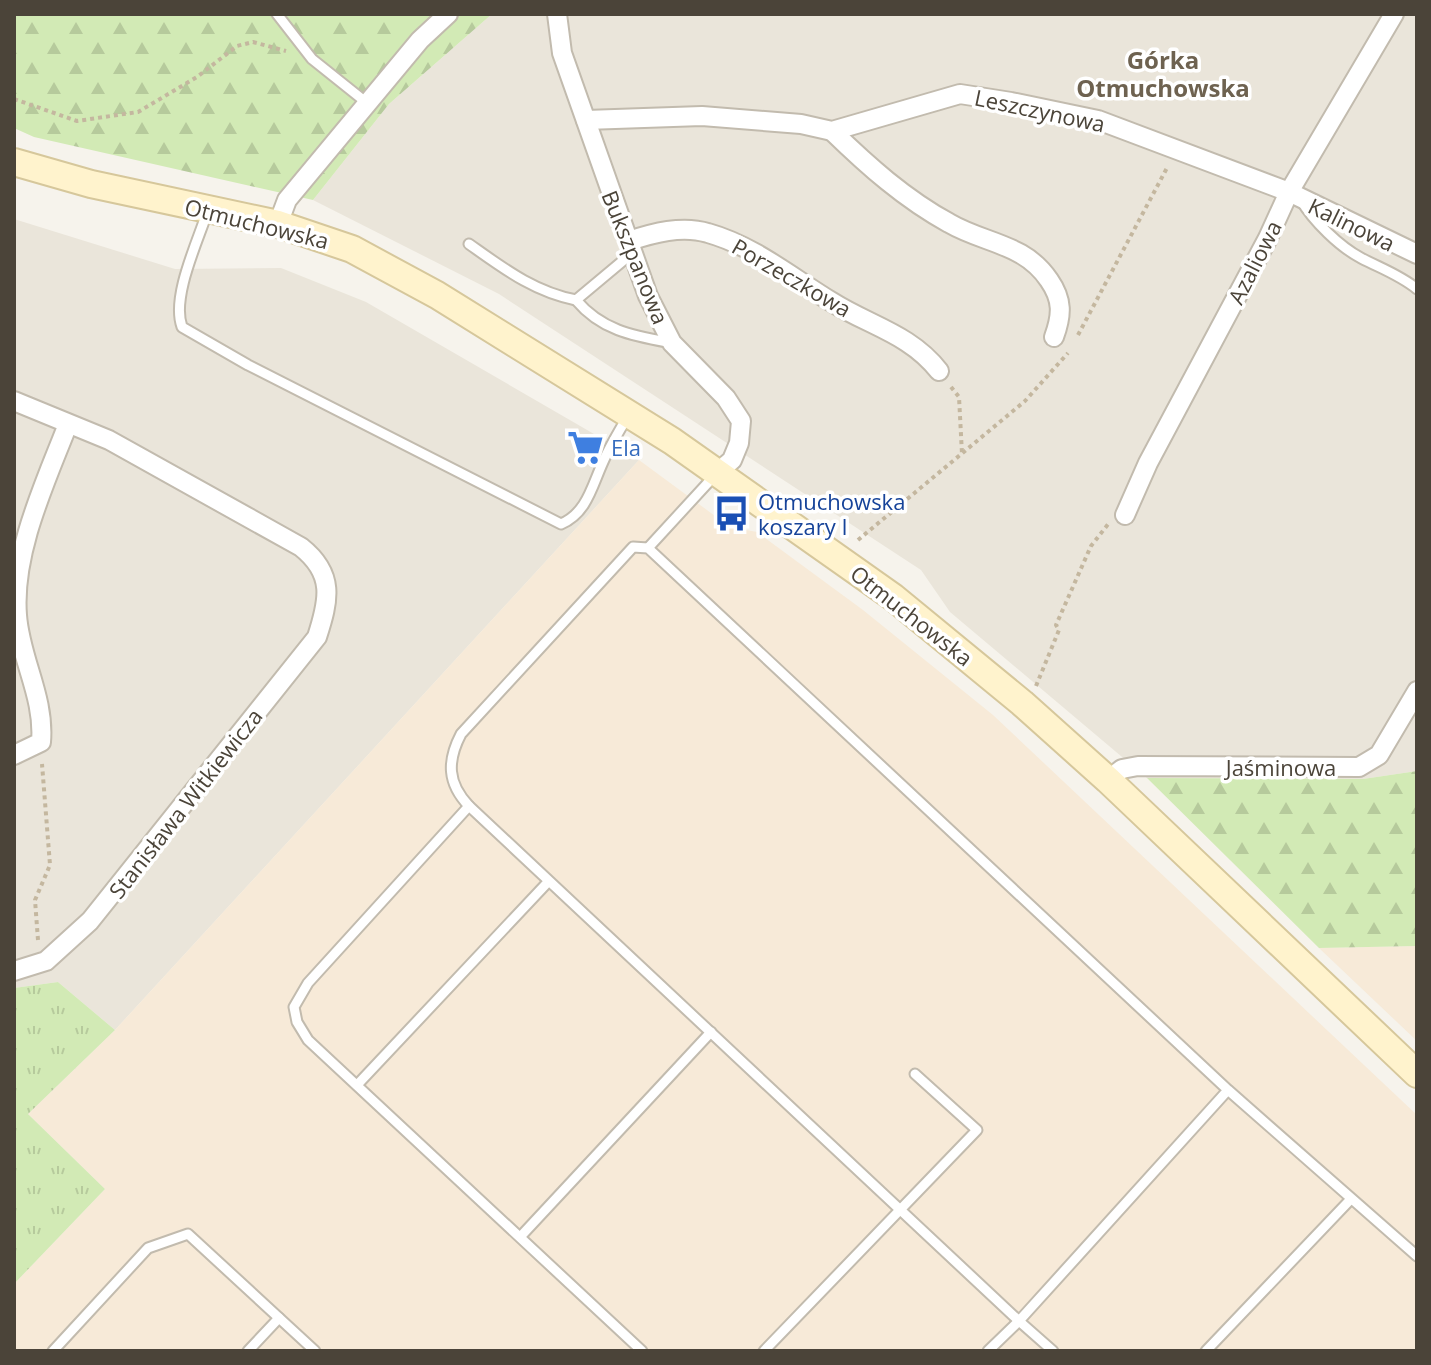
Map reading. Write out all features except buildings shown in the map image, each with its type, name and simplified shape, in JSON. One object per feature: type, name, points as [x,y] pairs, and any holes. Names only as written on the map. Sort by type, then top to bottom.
[{"type":"main road","name":"Otmuchowska","points":[[14,162],[326,238],[374,260],[718,472],[893,597],[1022,703],[1108,780],[1417,1074]]},
{"type":"street","points":[[278,224],[287,200],[420,40],[448,14]]},
{"type":"street","name":"Bukszpanowa","points":[[557,14],[562,53],[630,247],[672,343],[726,398],[741,421],[739,443],[732,460],[718,472]]},
{"type":"street","name":"Azaliowa","points":[[1125,515],[1148,463],[1268,238],[1394,14]]},
{"type":"street","name":"Leszczynowa","points":[[586,120],[702,116],[801,124],[832,131],[960,94],[1098,120],[1294,195]]},
{"type":"street","points":[[832,131],[868,166],[915,202],[951,225],[1017,249],[1038,264],[1057,291],[1060,303],[1062,315],[1054,337]]},
{"type":"street","name":"Kalinowa","points":[[1294,195],[1417,254]]},
{"type":"street","name":"Porzeczkowa","points":[[630,247],[678,230],[705,232],[734,243],[764,257],[835,304],[897,333],[923,350],[939,371]]},
{"type":"street","points":[[14,401],[68,424],[27,536],[17,612],[38,697],[41,742],[14,755]]},
{"type":"street","name":"Stanisława Witkiewicza","points":[[14,971],[46,961],[90,921],[317,637],[327,606],[325,577],[316,559],[301,547],[109,440],[68,424]]},
{"type":"street","name":"Jaśminowa","points":[[1108,780],[1122,769],[1138,766],[1359,767],[1379,755],[1417,691]]},
{"type":"lane","points":[[277,14],[312,59],[367,103]]},
{"type":"lane","points":[[1294,195],[1308,212],[1357,256],[1405,279],[1417,289]]},
{"type":"lane","points":[[208,210],[181,293],[178,315],[182,327],[248,365],[561,524],[574,518],[593,490],[602,462],[628,414]]},
{"type":"lane","points":[[469,244],[519,279],[553,296],[576,300],[602,325],[627,335],[672,343]]},
{"type":"lane","points":[[576,300],[630,247]]},
{"type":"lane","points":[[648,548],[718,472]]},
{"type":"lane","points":[[1053,1351],[458,795],[449,774],[451,754],[461,734],[633,547],[648,548],[1228,1090],[1417,1256]]},
{"type":"lane","points":[[469,806],[308,983],[294,1007],[297,1022],[308,1040],[642,1351]]},
{"type":"lane","points":[[357,1085],[548,882]]},
{"type":"lane","points":[[521,1236],[711,1032]]},
{"type":"lane","points":[[764,1351],[977,1130],[915,1074]]},
{"type":"lane","points":[[988,1351],[1019,1321],[1228,1090]]},
{"type":"lane","points":[[1206,1351],[1350,1200]]},
{"type":"lane","points":[[53,1351],[148,1248],[188,1234],[315,1351]]},
{"type":"lane","points":[[248,1351],[279,1318]]},
{"type":"path","points":[[14,99],[77,121],[138,112],[197,77],[237,46],[253,42],[312,59]]},
{"type":"path","points":[[858,540],[1025,401],[1068,353],[1177,150]]},
{"type":"path","points":[[939,371],[959,397],[962,454]]},
{"type":"path","points":[[1022,703],[1042,679],[1059,630],[1056,625],[1091,546],[1100,531],[1125,515]]},
{"type":"path","points":[[41,742],[50,865],[35,900],[35,932],[46,961]]},
{"type":"shaded area","points":[[492,14],[1417,14],[1417,771],[1363,779],[1147,778],[950,612],[921,570],[499,294],[313,200],[389,104]]},
{"type":"shaded area","points":[[14,219],[175,269],[281,268],[366,302],[639,460],[115,1030],[58,982],[14,988]]},
{"type":"shaded area","points":[[639,460],[730,527],[757,532],[863,610],[993,715],[1417,1115],[1417,1351],[14,1351],[14,1284],[105,1189],[28,1114],[115,1030]]},
{"type":"shaded area","points":[[1417,946],[1417,1041],[1319,948]]},
{"type":"green space","points":[[14,14],[492,14],[389,104],[313,200],[34,137],[14,128]]},
{"type":"green space","points":[[1417,771],[1417,946],[1319,948],[1147,778],[1363,779]]},
{"type":"green space","points":[[58,982],[115,1030],[28,1114],[105,1189],[14,1284],[14,988]]},
{"type":"place","name":"Ela","points":[[585,447]]},
{"type":"place","name":"Otmuchowska koszary I","points":[[732,514]]},
{"type":"district","name":"Górka Otmuchowska","points":[[1163,73]]}]
